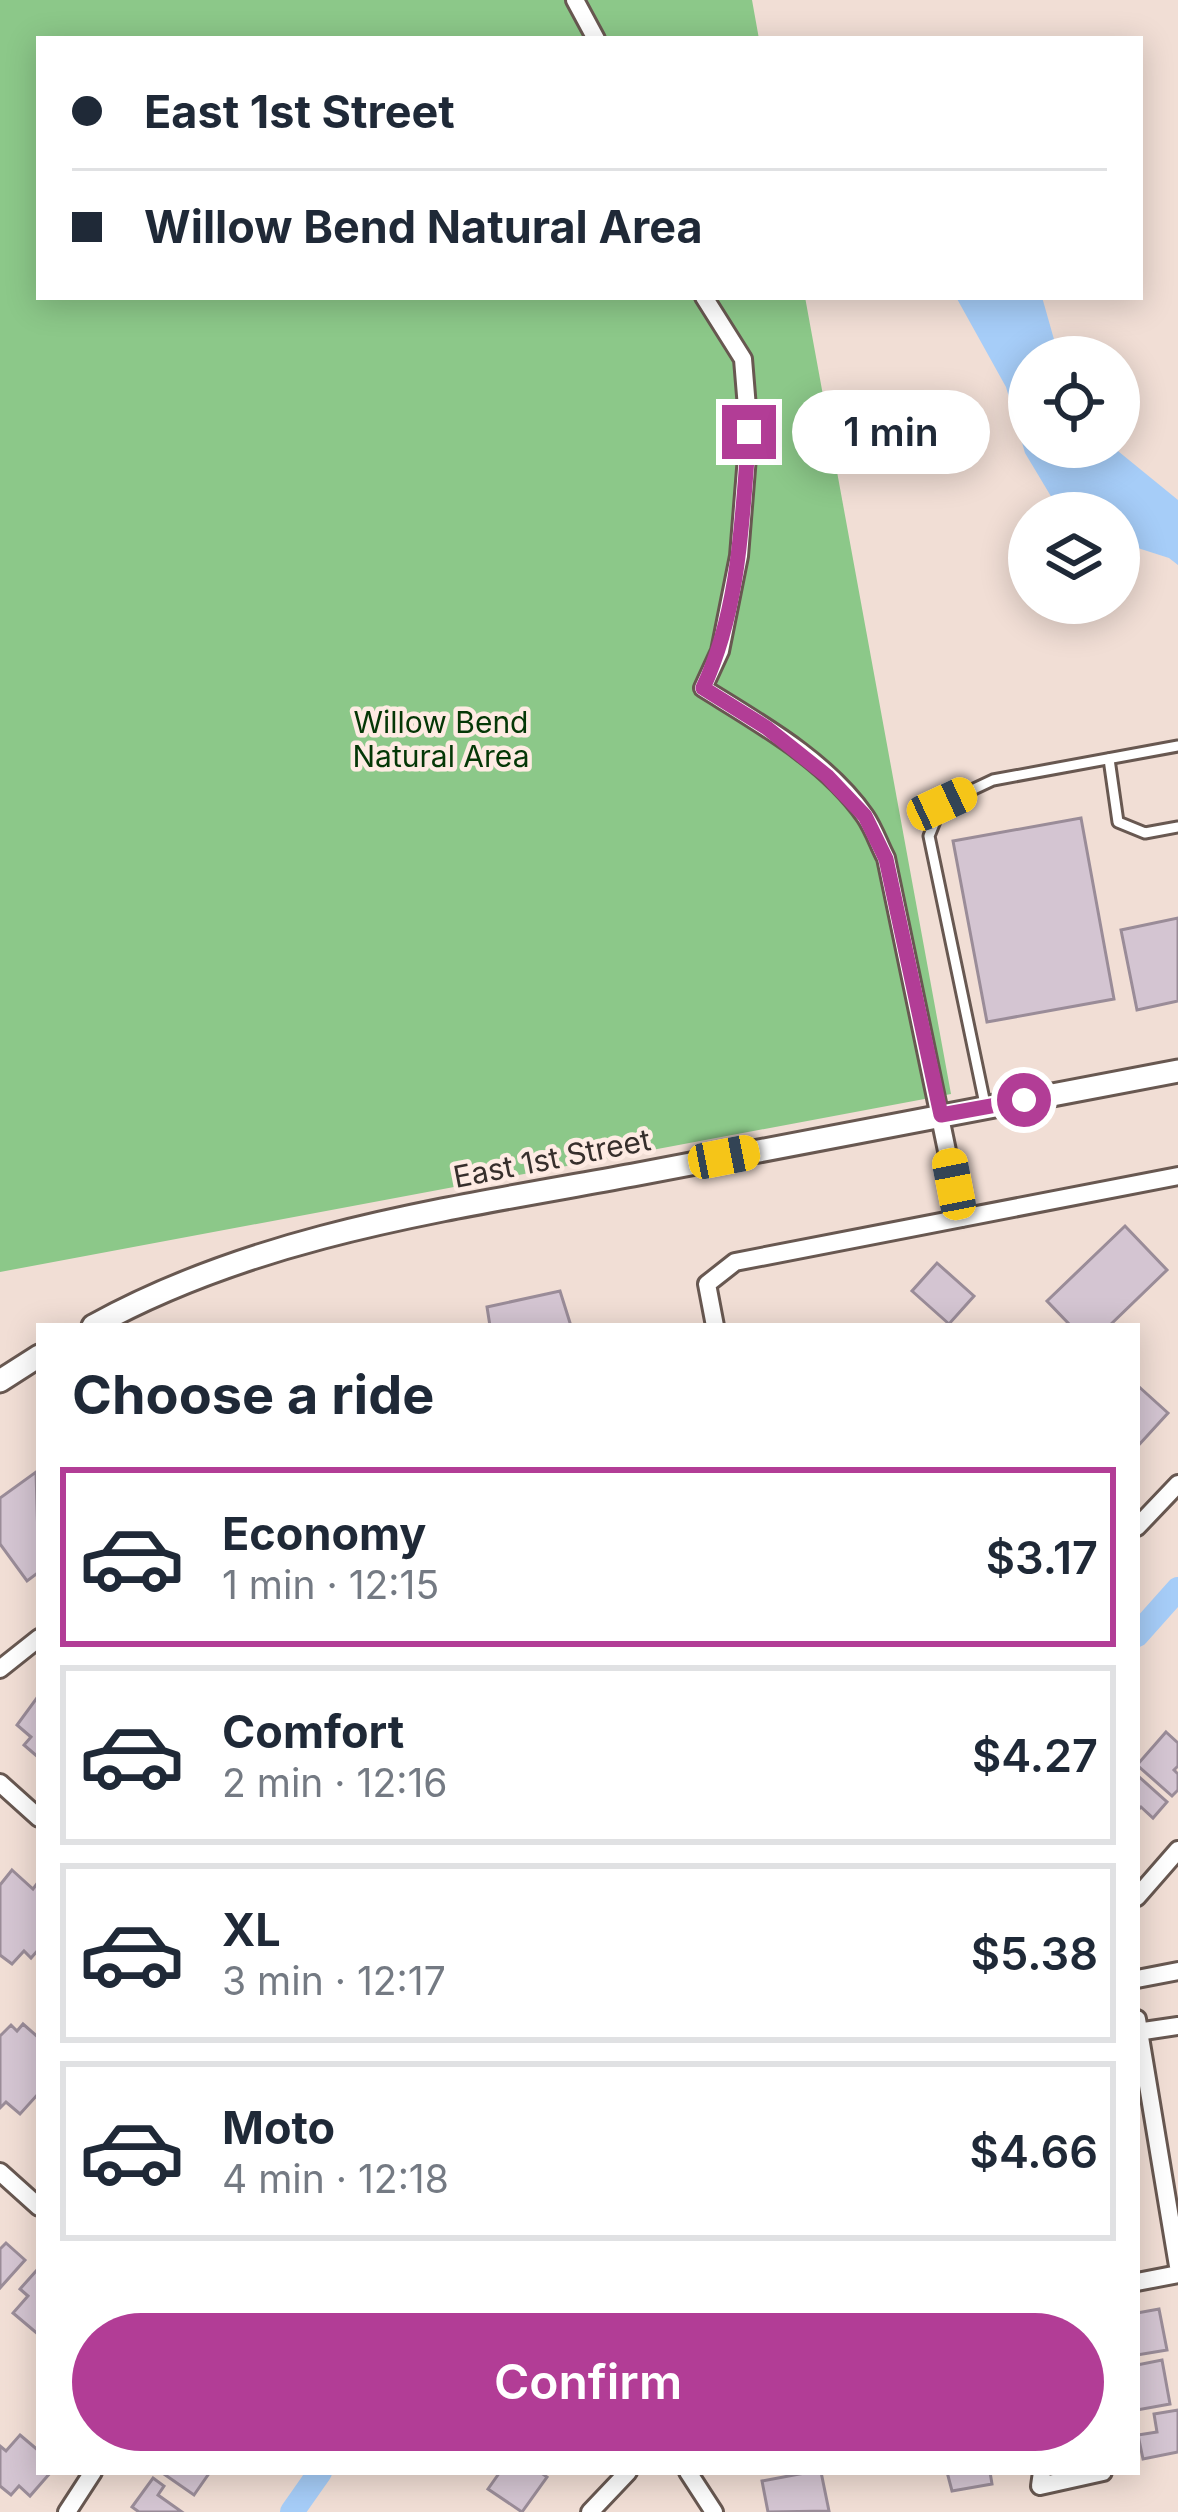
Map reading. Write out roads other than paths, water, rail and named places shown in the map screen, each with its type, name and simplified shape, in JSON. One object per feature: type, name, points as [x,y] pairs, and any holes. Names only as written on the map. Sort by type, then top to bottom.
[{"type":"street","points":[[575,0],[594,36]]},
{"type":"street","points":[[706,300],[743,359],[749,432],[740,556],[720,652],[703,688],[767,728],[827,776],[865,816],[886,859],[961,1218]]},
{"type":"street","name":"East 1st Street","points":[[99,1323],[172,1288],[318,1237],[393,1219],[1178,1070]]},
{"type":"street","points":[[714,1323],[707,1284],[735,1262],[1178,1176]]},
{"type":"street","points":[[0,1381],[36,1358]]},
{"type":"street","points":[[1140,1524],[1178,1484]]},
{"type":"street","points":[[0,1669],[36,1640]]},
{"type":"street","points":[[0,1784],[36,1816]]},
{"type":"street","points":[[1140,1894],[1178,1850]]},
{"type":"street","points":[[1140,1978],[1178,1971]]},
{"type":"street","points":[[1140,2027],[1178,2026]]},
{"type":"street","points":[[1140,2039],[1178,2270],[1140,2281]]},
{"type":"street","points":[[0,2172],[36,2204]]},
{"type":"street","points":[[67,2512],[90,2475]]},
{"type":"street","points":[[590,2512],[625,2475]]},
{"type":"street","points":[[690,2475],[714,2512]]},
{"type":"street","points":[[1042,2475],[1040,2486],[1089,2475]]},
{"type":"lane","points":[[985,1107],[929,836],[942,804],[993,780],[1178,746]]},
{"type":"lane","points":[[1109,759],[1118,822],[1145,833],[1178,827]]},
{"type":"water","points":[[958,300],[1043,300],[1053,336],[1008,336],[1008,394]]},
{"type":"water","points":[[1034,468],[1139,468],[1178,500],[1178,565],[1140,549],[1140,492],[1048,492]]},
{"type":"waterway","points":[[1140,1632],[1178,1589]]},
{"type":"waterway","points":[[292,2512],[318,2475]]},
{"type":"park label","name":"Willow Bend Natural Area","points":[[441,740]]}]
